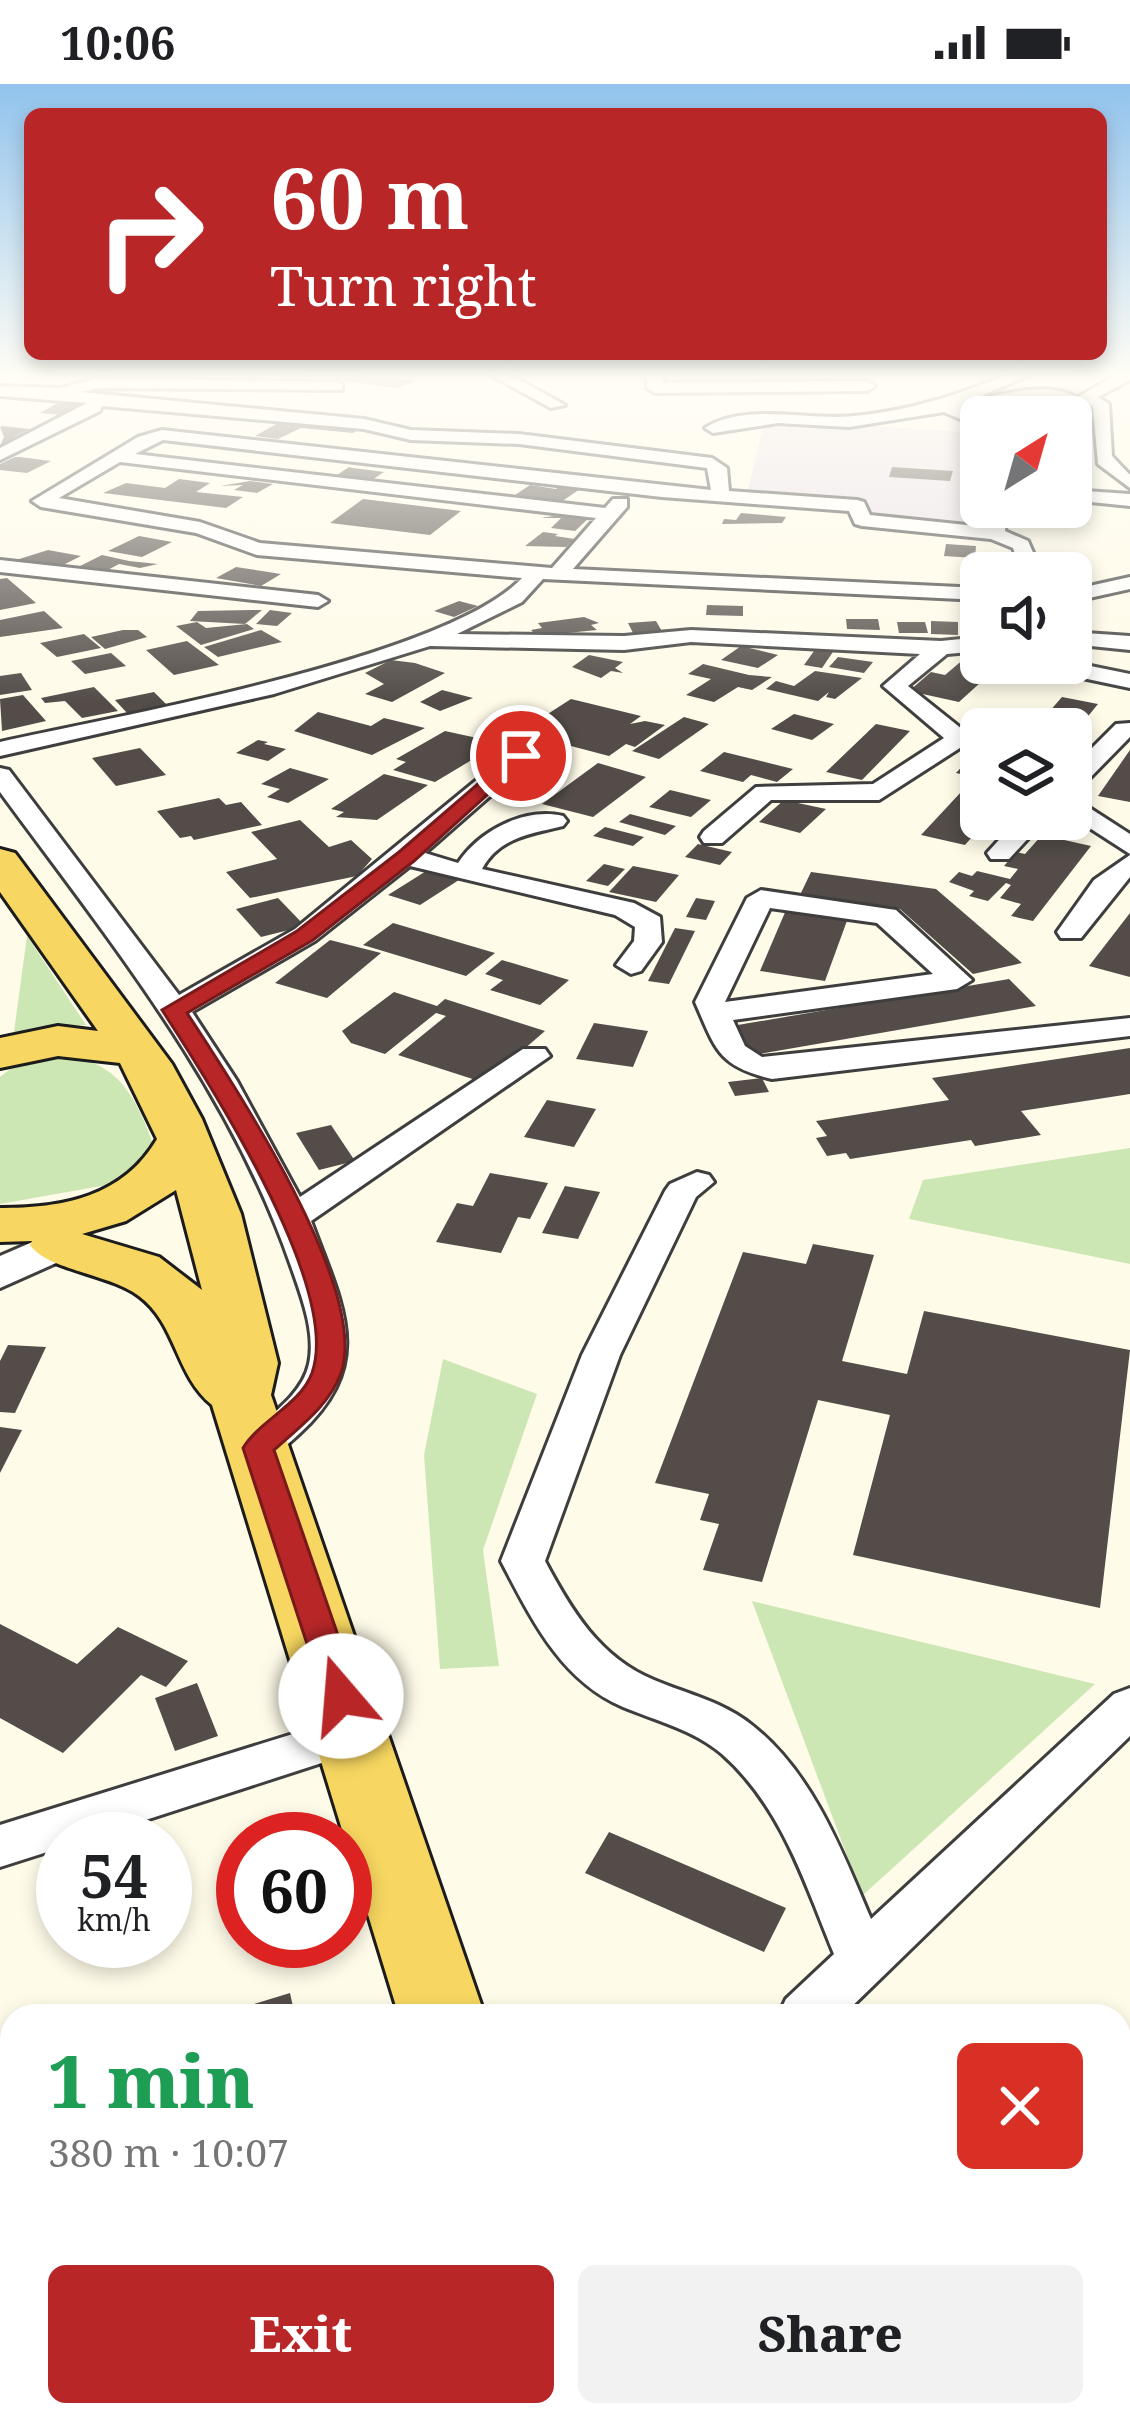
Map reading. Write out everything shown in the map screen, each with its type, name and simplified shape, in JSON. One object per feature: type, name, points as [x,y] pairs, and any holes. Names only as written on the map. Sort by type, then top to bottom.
[{"type":"main road","points":[[0,862],[154,1075],[212,1214],[248,1364],[249,1422],[438,2004]]},
{"type":"main road","points":[[0,1053],[58,1042],[133,1049]]},
{"type":"main road","points":[[0,1225],[65,1220],[142,1193],[173,1165],[182,1141]]},
{"type":"main road","points":[[58,1245],[139,1268],[166,1283],[195,1325],[210,1372],[249,1422]]},
{"type":"street","points":[[71,483],[41,501],[200,528],[257,549],[754,586],[960,593]]},
{"type":"street","points":[[347,483],[607,514]]},
{"type":"street","points":[[585,483],[857,506],[862,520],[995,534],[1021,545],[1024,552]]},
{"type":"street","points":[[719,483],[720,496]]},
{"type":"street","points":[[0,749],[266,689],[427,640],[515,598],[636,489]]},
{"type":"street","points":[[1092,497],[1130,500]]},
{"type":"street","points":[[995,534],[996,528]]},
{"type":"street","points":[[754,586],[766,553]]},
{"type":"street","points":[[0,566],[318,601]]},
{"type":"street","points":[[1092,592],[1130,583]]},
{"type":"street","points":[[1092,597],[1130,604]]},
{"type":"street","points":[[427,640],[624,643],[691,636],[960,646]]},
{"type":"street","points":[[1092,640],[1130,643]]},
{"type":"street","points":[[941,647],[894,686],[960,734]]},
{"type":"street","points":[[1092,673],[1130,681]]},
{"type":"street","points":[[1092,762],[1124,730]]},
{"type":"street","points":[[713,837],[765,791],[879,792],[960,747]]},
{"type":"street","points":[[174,1010],[305,935],[406,856],[521,756]]},
{"type":"street","points":[[0,776],[174,1010],[239,1109],[295,1216],[327,1321],[327,1371],[311,1397],[249,1422]]},
{"type":"street","points":[[1092,819],[1130,846]]},
{"type":"street","points":[[466,874],[474,854],[517,826],[554,821]]},
{"type":"street","points":[[1000,853],[1013,840]]},
{"type":"street","points":[[406,856],[624,909],[650,923],[648,942],[631,965]]},
{"type":"street","points":[[1070,932],[1104,886],[1130,862]]},
{"type":"street","points":[[33,909],[87,894]]},
{"type":"street","points":[[715,1013],[957,980],[886,916],[761,898],[710,1002],[732,1051],[751,1064],[772,1069],[1130,1027]]},
{"type":"street","points":[[295,1216],[534,1056]]},
{"type":"street","points":[[697,1182],[682,1191],[601,1354],[523,1561],[564,1635],[621,1685],[694,1712],[723,1731],[787,1790],[863,1962]]},
{"type":"street","points":[[0,1274],[58,1245]]},
{"type":"street","points":[[818,2004],[1130,1707]]},
{"type":"street","points":[[0,1846],[354,1734]]},
{"type":"shaded area","points":[[749,483],[960,483],[960,523],[865,519],[867,505],[747,493]]},
{"type":"green space","points":[[27,936],[86,1025],[14,1032]]},
{"type":"green space","points":[[46,1054],[87,1061],[115,1077],[135,1103],[152,1141],[138,1169],[118,1183],[0,1204],[0,1077]]},
{"type":"green space","points":[[1130,1148],[1130,1264],[909,1219],[923,1180]]},
{"type":"green space","points":[[443,1359],[537,1394],[483,1550],[499,1666],[440,1669],[424,1455]]},
{"type":"green space","points":[[752,1601],[1095,1684],[862,1896]]},
{"type":"building","points":[[125,483],[165,488],[172,483],[210,483],[196,492],[243,497],[226,508],[103,493]]},
{"type":"building","points":[[237,483],[273,484],[257,493],[234,490],[243,485],[220,486]]},
{"type":"building","points":[[562,484],[583,487],[561,502],[515,495],[530,485],[556,489]]},
{"type":"building","points":[[363,499],[461,511],[430,535],[330,523]]},
{"type":"building","points":[[741,513],[786,517],[782,523],[722,524]]},
{"type":"building","points":[[590,517],[575,531],[551,528],[561,518],[541,518]]},
{"type":"building","points":[[543,532],[575,539],[566,547],[525,546]]},
{"type":"building","points":[[139,536],[172,542],[142,557],[108,551]]},
{"type":"building","points":[[946,544],[976,546],[976,552],[960,552],[960,557],[944,556]]},
{"type":"building","points":[[48,550],[81,556],[57,568],[13,561]]},
{"type":"building","points":[[102,555],[158,564],[140,568],[119,564],[106,571],[78,567]]},
{"type":"building","points":[[236,567],[281,574],[261,586],[216,578]]},
{"type":"building","points":[[7,578],[36,603],[0,610],[0,579]]},
{"type":"building","points":[[459,601],[478,606],[454,617],[434,611]]},
{"type":"building","points":[[707,605],[743,606],[743,616],[706,615]]},
{"type":"building","points":[[262,610],[245,624],[190,621],[198,611]]},
{"type":"building","points":[[270,610],[292,613],[277,626],[256,624]]},
{"type":"building","points":[[44,611],[63,628],[0,637],[0,620]]},
{"type":"building","points":[[584,617],[599,623],[591,625],[597,630],[537,636],[531,630],[542,628],[538,623]]},
{"type":"building","points":[[846,619],[878,619],[880,630],[847,629]]},
{"type":"building","points":[[656,621],[663,633],[634,635],[628,623]]},
{"type":"building","points":[[931,621],[958,622],[958,635],[931,634]]},
{"type":"building","points":[[197,622],[206,628],[247,624],[254,629],[201,645],[176,626]]},
{"type":"building","points":[[897,622],[925,622],[928,633],[899,633]]},
{"type":"building","points":[[138,630],[147,637],[105,649],[91,637]]},
{"type":"building","points":[[261,630],[282,642],[218,657],[204,647]]},
{"type":"building","points":[[84,634],[101,648],[57,657],[40,643]]},
{"type":"building","points":[[187,641],[219,665],[174,675],[146,650]]},
{"type":"building","points":[[819,644],[837,646],[822,668],[804,665]]},
{"type":"building","points":[[741,646],[778,655],[758,668],[721,660]]},
{"type":"building","points":[[111,653],[126,666],[85,674],[71,661]]},
{"type":"building","points":[[589,655],[623,662],[615,668],[623,673],[611,671],[601,678],[572,667]]},
{"type":"building","points":[[838,657],[873,662],[864,673],[829,667]]},
{"type":"building","points":[[391,660],[445,673],[392,702],[365,694],[384,684],[365,673]]},
{"type":"building","points":[[960,662],[960,684],[979,684],[959,702],[909,691],[931,672],[945,675]]},
{"type":"building","points":[[703,664],[772,677],[752,690],[738,687],[714,702],[686,695],[711,679],[688,674]]},
{"type":"building","points":[[815,671],[862,678],[835,699],[826,697],[829,692],[818,701],[766,689],[776,681],[794,686]]},
{"type":"building","points":[[21,673],[32,690],[0,695],[0,676]]},
{"type":"building","points":[[94,687],[118,711],[82,718],[65,701],[45,703],[41,698]]},
{"type":"building","points":[[442,690],[473,698],[440,711],[420,702]]},
{"type":"building","points":[[154,692],[167,705],[127,713],[115,700]]},
{"type":"building","points":[[23,695],[46,721],[2,731],[0,699]]},
{"type":"building","points":[[1062,697],[1098,704],[1092,711],[1052,708]]},
{"type":"building","points":[[571,699],[641,716],[630,724],[665,725],[635,747],[626,744],[609,756],[571,746],[558,754],[532,747],[550,735],[491,724],[515,710],[543,717]]},
{"type":"building","points":[[318,712],[371,726],[384,718],[425,728],[372,755],[294,731]]},
{"type":"building","points":[[794,714],[834,724],[812,740],[771,729]]},
{"type":"building","points":[[684,717],[709,724],[659,759],[632,751]]},
{"type":"building","points":[[876,724],[910,731],[862,780],[826,772]]},
{"type":"building","points":[[445,731],[500,743],[435,782],[393,770],[406,762],[396,759]]},
{"type":"building","points":[[258,740],[286,749],[268,761],[236,753]]},
{"type":"building","points":[[140,748],[166,775],[116,786],[92,758]]},
{"type":"building","points":[[1130,750],[1130,802],[1098,796]]},
{"type":"building","points":[[724,752],[793,769],[777,782],[751,775],[743,782],[700,771]]},
{"type":"building","points":[[598,763],[646,777],[593,817],[542,804]]},
{"type":"building","points":[[290,768],[329,779],[288,803],[267,797],[280,789],[261,784]]},
{"type":"building","points":[[384,774],[428,785],[377,820],[336,817],[344,812],[331,809]]},
{"type":"building","points":[[670,790],[711,800],[691,817],[649,807]]},
{"type":"building","points":[[960,793],[960,840],[969,840],[965,845],[921,835]]},
{"type":"building","points":[[219,798],[226,805],[241,802],[262,825],[194,840],[180,838],[157,811]]},
{"type":"building","points":[[784,800],[826,809],[800,833],[759,822]]},
{"type":"building","points":[[630,814],[676,826],[665,835],[619,822]]},
{"type":"building","points":[[300,820],[329,847],[351,840],[372,859],[357,876],[250,898],[226,872],[277,859],[251,832]]},
{"type":"building","points":[[605,827],[644,837],[633,846],[593,836]]},
{"type":"building","points":[[1038,840],[1091,846],[1033,921],[1011,916],[1021,904],[1000,898],[1011,885],[1006,883],[988,901],[969,896],[974,891],[949,882],[959,872],[972,876],[977,871],[1010,879],[1018,869],[1004,866],[1016,852],[1025,854]]},
{"type":"building","points":[[698,844],[732,852],[720,865],[685,857]]},
{"type":"building","points":[[604,864],[625,869],[608,886],[586,881]]},
{"type":"building","points":[[633,866],[679,875],[656,902],[609,892]]},
{"type":"building","points":[[431,868],[462,878],[420,905],[388,895]]},
{"type":"building","points":[[811,872],[936,889],[1022,963],[973,974],[900,909],[800,895]]},
{"type":"building","points":[[278,898],[305,926],[261,937],[236,909]]},
{"type":"building","points":[[696,898],[715,901],[706,920],[686,917]]},
{"type":"building","points":[[786,910],[848,918],[825,981],[760,971]]},
{"type":"building","points":[[1130,913],[1130,977],[1089,966]]},
{"type":"building","points":[[393,923],[495,953],[466,976],[363,945]]},
{"type":"building","points":[[675,928],[695,931],[669,984],[648,981]]},
{"type":"building","points":[[330,940],[381,953],[327,998],[275,983]]},
{"type":"building","points":[[502,960],[569,980],[540,1005],[490,990],[503,980],[485,974]]},
{"type":"building","points":[[1009,979],[1036,1006],[754,1055],[732,1026]]},
{"type":"building","points":[[394,992],[437,1006],[445,999],[545,1031],[485,1083],[398,1055],[446,1016],[436,1013],[385,1054],[351,1043],[342,1031]]},
{"type":"building","points":[[594,1023],[648,1031],[633,1067],[576,1059]]},
{"type":"building","points":[[1130,1048],[1130,1094],[1021,1111],[1041,1135],[975,1146],[971,1140],[850,1159],[846,1153],[827,1156],[816,1138],[827,1136],[816,1121],[949,1100],[932,1078]]},
{"type":"building","points":[[762,1078],[769,1092],[735,1096],[728,1082]]},
{"type":"building","points":[[547,1100],[596,1109],[574,1147],[524,1137]]},
{"type":"building","points":[[331,1125],[355,1161],[319,1170],[296,1133]]},
{"type":"building","points":[[490,1173],[548,1183],[530,1219],[518,1217],[501,1253],[436,1242],[457,1203],[473,1206]]},
{"type":"building","points":[[565,1186],[600,1192],[578,1239],[542,1233]]},
{"type":"building","points":[[813,1244],[874,1255],[842,1361],[907,1374],[924,1311],[1130,1350],[1100,1608],[853,1555],[890,1415],[818,1400],[762,1582],[703,1570],[719,1524],[700,1520],[709,1494],[655,1483],[743,1252],[806,1264]]},
{"type":"building","points":[[8,1345],[46,1347],[15,1413],[0,1412],[0,1361]]},
{"type":"building","points":[[0,1427],[22,1430],[0,1473]]},
{"type":"building","points":[[0,1624],[77,1664],[118,1627],[188,1661],[166,1687],[141,1675],[63,1753],[0,1718]]},
{"type":"building","points":[[197,1683],[218,1736],[175,1751],[155,1698]]},
{"type":"building","points":[[609,1832],[786,1908],[764,1952],[585,1873]]},
{"type":"building","points":[[290,1993],[292,2004],[254,2004]]},
{"type":"route","points":[[341,1696],[258,1448],[311,1397],[327,1371],[327,1321],[295,1216],[239,1109],[174,1010],[305,935],[406,856],[521,756]]}]
